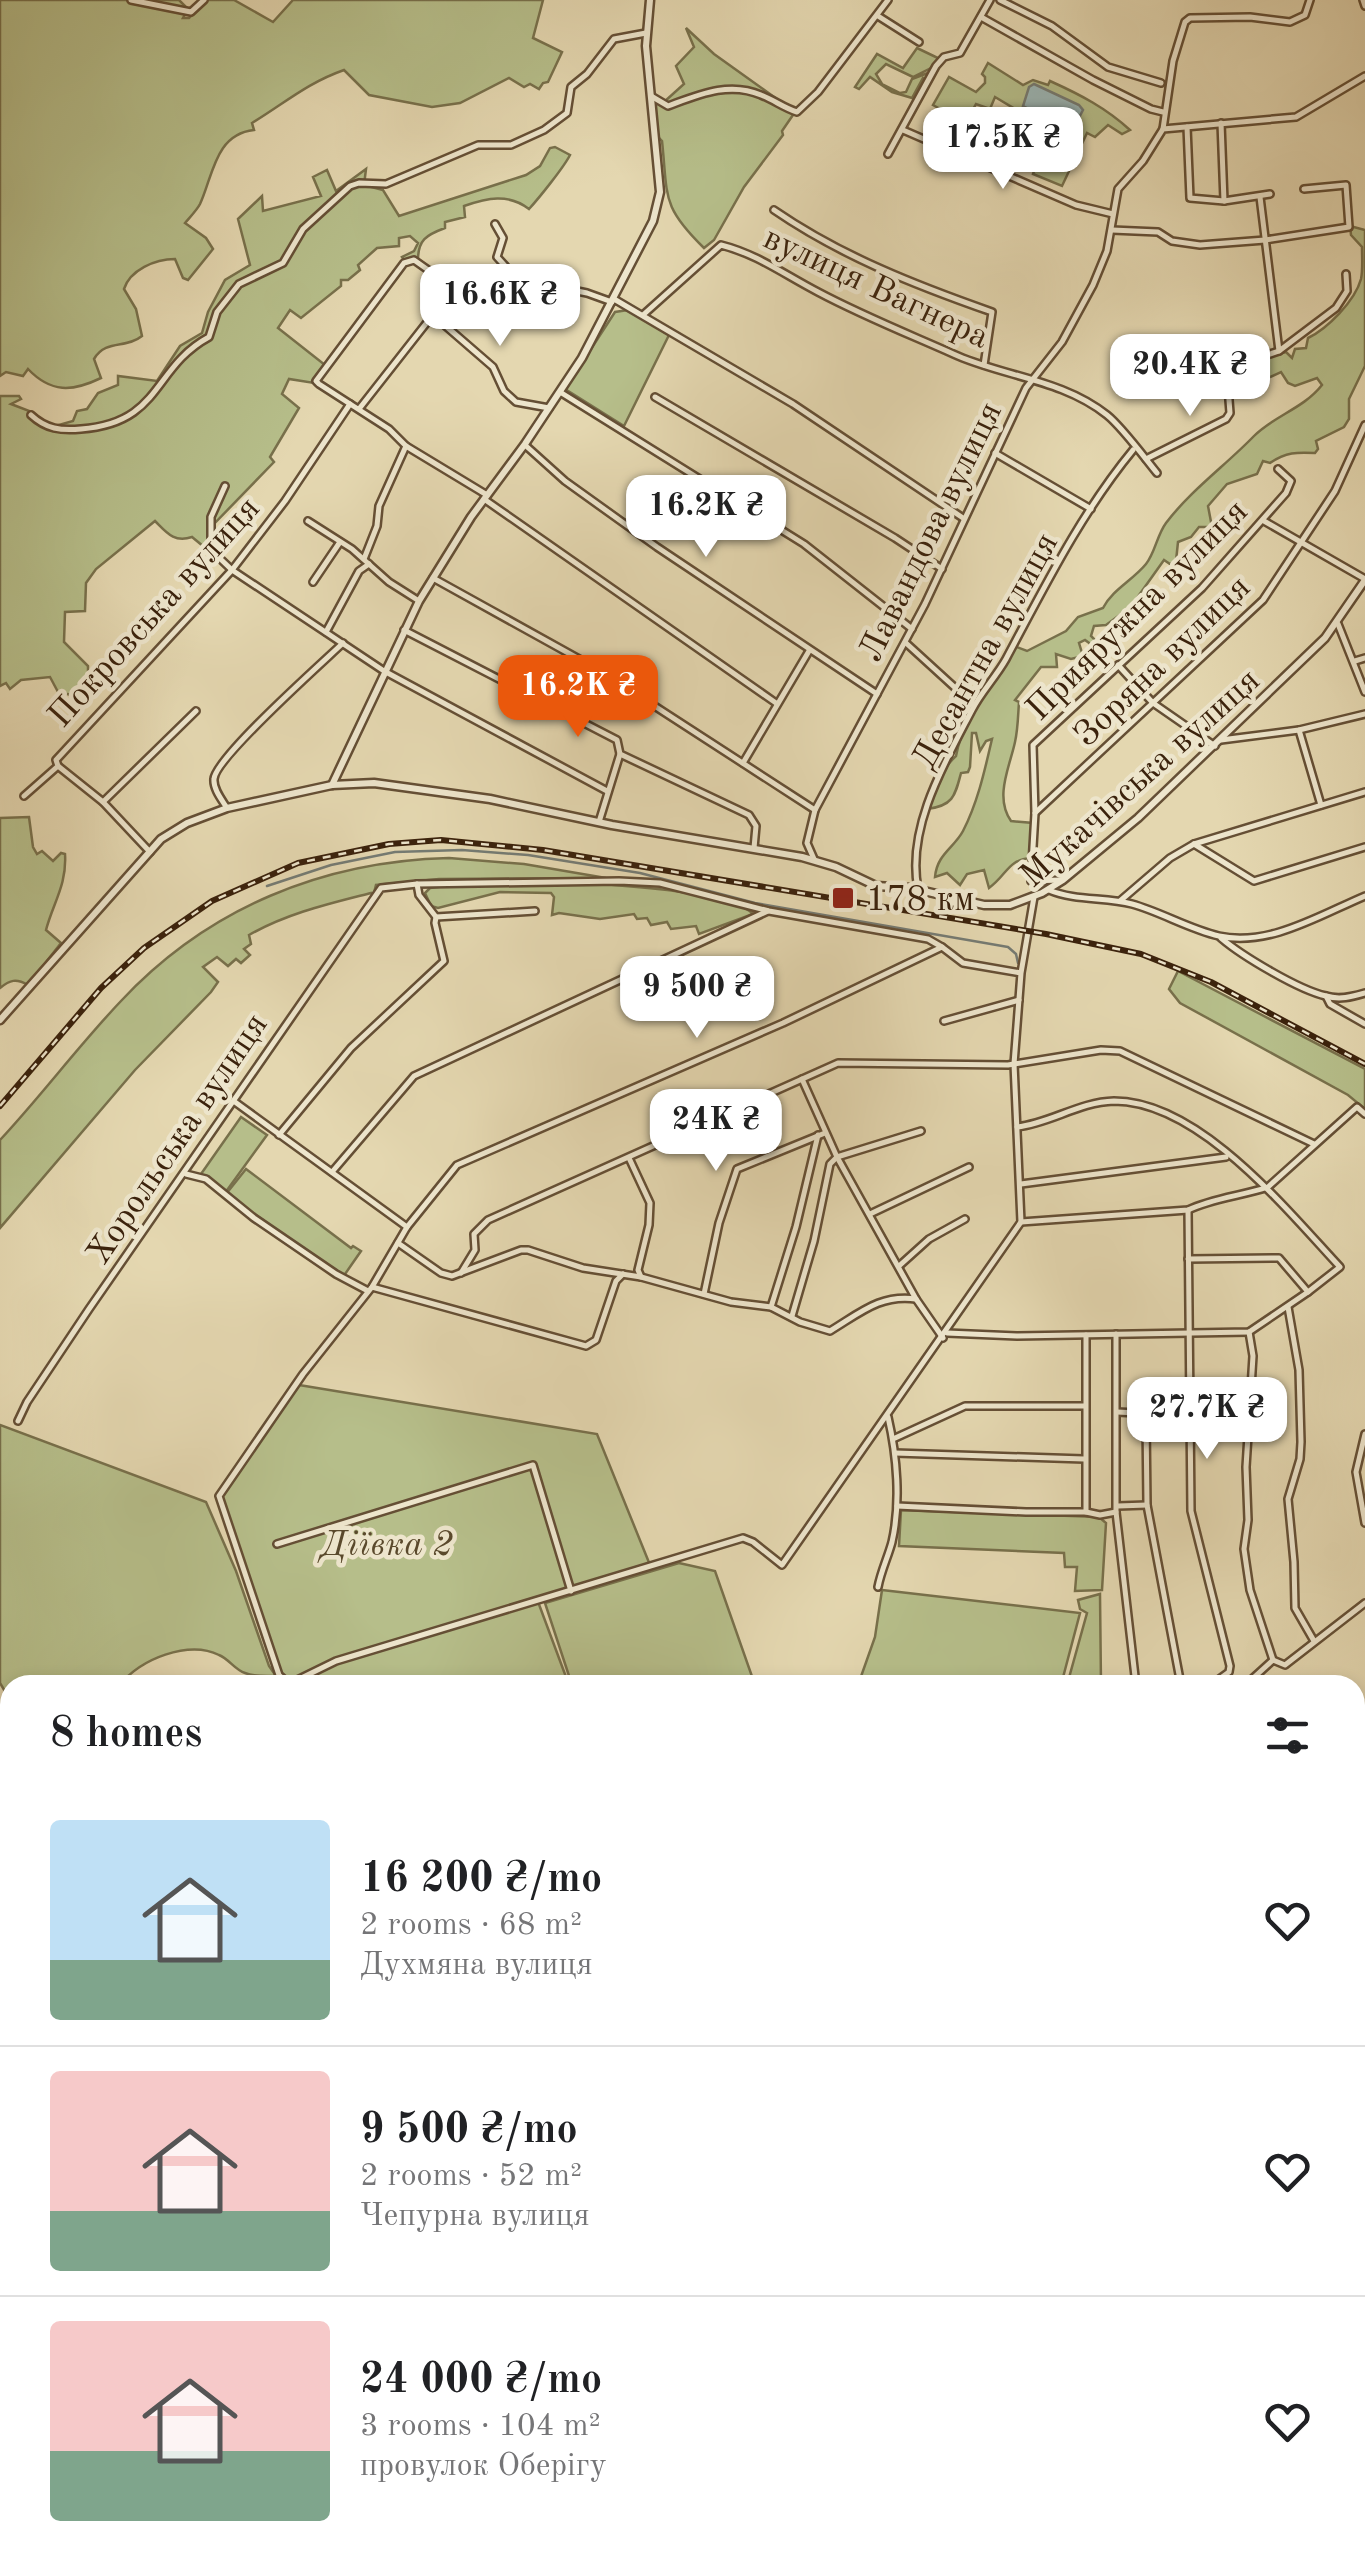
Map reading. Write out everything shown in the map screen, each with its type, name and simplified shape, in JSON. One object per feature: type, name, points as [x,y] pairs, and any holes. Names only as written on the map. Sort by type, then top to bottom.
[{"type":"street","points":[[132,0],[191,12],[204,0]]},
{"type":"street","points":[[332,784],[419,601],[485,497],[560,392],[613,300],[659,205],[646,33],[650,0]]},
{"type":"street","points":[[651,96],[668,106],[688,96],[735,88],[797,112],[818,92],[888,0]]},
{"type":"street","points":[[888,154],[936,66],[944,57],[960,53],[990,0]]},
{"type":"street","points":[[1000,0],[1052,26],[1108,66],[1161,83]]},
{"type":"street","points":[[1310,0],[1306,14],[1290,22],[1250,17],[1190,18],[1185,22],[1173,61],[1162,129],[1296,117],[1365,76]]},
{"type":"street","points":[[878,16],[919,42]]},
{"type":"street","points":[[981,17],[1093,80],[1163,112]]},
{"type":"street","points":[[31,415],[45,427],[64,430],[101,428],[129,417],[162,386],[185,352],[209,337],[217,312],[239,284],[283,263],[303,229],[350,186],[386,184],[478,145],[511,145],[544,130],[567,113],[570,87],[588,74],[614,38],[646,33]]},
{"type":"street","points":[[1221,122],[1224,201]]},
{"type":"street","points":[[1187,126],[1188,195],[1224,201],[1270,194]]},
{"type":"street","name":"Лавандова вулиця","points":[[814,859],[806,842],[815,810],[942,570],[1026,388],[1076,320],[1100,269],[1122,182],[1143,162],[1162,129]]},
{"type":"street","points":[[903,130],[1076,205],[1114,214]]},
{"type":"street","points":[[1112,230],[1158,232],[1186,245],[1265,240],[1348,227],[1346,185],[1304,189]]},
{"type":"street","points":[[1260,196],[1279,351]]},
{"type":"street","points":[[774,210],[852,257],[915,286],[992,312],[984,365]]},
{"type":"street","points":[[495,224],[502,235],[497,257],[516,279],[613,300],[642,315],[793,404],[964,518]]},
{"type":"street","name":"вулиця Вагнера","points":[[642,315],[721,246],[777,267],[817,292],[984,365],[1035,378],[1109,416],[1158,473]]},
{"type":"street","points":[[359,409],[450,293],[450,288],[419,262],[410,260],[316,381],[350,404],[390,429],[406,446],[485,497],[776,703]]},
{"type":"street","points":[[1157,392],[1227,374],[1240,364],[1279,351],[1336,308],[1347,292],[1346,274]]},
{"type":"street","points":[[434,315],[494,366],[504,391],[516,402],[550,408]]},
{"type":"street","points":[[1146,460],[1226,418],[1230,413],[1227,374]]},
{"type":"street","points":[[560,392],[804,544],[912,630]]},
{"type":"street","points":[[655,397],[895,538],[942,570]]},
{"type":"street","name":"Покровська вулиця","points":[[24,796],[58,766],[56,760],[61,751],[106,708],[232,570],[285,501],[350,404]]},
{"type":"street","name":"Зоряна вулиця","points":[[1035,813],[1262,600],[1335,491],[1365,425]]},
{"type":"street","points":[[525,444],[578,491],[877,694]]},
{"type":"street","points":[[326,632],[367,561],[379,506],[406,446]]},
{"type":"street","name":"Десантна вулиця","points":[[918,889],[914,869],[925,812],[974,705],[1003,665],[1048,578],[1134,449]]},
{"type":"street","points":[[994,453],[1091,510]]},
{"type":"street","name":"Прияружна вулиця","points":[[1063,880],[1030,881],[1035,813],[1033,746],[1202,588],[1263,521],[1291,481],[1278,469]]},
{"type":"street","points":[[226,486],[212,517],[211,550],[232,570],[384,671],[608,791]]},
{"type":"street","points":[[308,521],[419,601]]},
{"type":"street","points":[[1263,521],[1365,580]]},
{"type":"street","points":[[313,582],[340,542]]},
{"type":"street","points":[[433,577],[599,670],[815,810]]},
{"type":"street","name":"Мукачівська вулиця","points":[[1022,1222],[1014,1064],[1021,973],[1034,897],[1063,880],[1126,829],[1218,743],[1338,624],[1365,580]]},
{"type":"street","points":[[1338,624],[1365,692]]},
{"type":"street","points":[[404,630],[620,742],[620,754],[599,822]]},
{"type":"street","points":[[905,642],[974,705]]},
{"type":"street","points":[[226,808],[214,784],[216,774],[233,751],[342,643]]},
{"type":"street","points":[[743,764],[810,651]]},
{"type":"street","points":[[1355,661],[1365,658]]},
{"type":"street","points":[[1118,665],[1154,703],[1218,743],[1365,714]]},
{"type":"street","points":[[102,802],[196,711]]},
{"type":"street","points":[[1238,723],[1242,738]]},
{"type":"street","points":[[1299,730],[1321,806]]},
{"type":"street","points":[[620,754],[748,816],[756,826],[754,848]]},
{"type":"street","points":[[58,766],[102,802],[150,852]]},
{"type":"street","points":[[0,1020],[161,840],[187,822],[226,808],[332,784],[374,783],[433,791],[814,859],[866,884],[918,889],[962,901],[1001,906],[1034,897]]},
{"type":"street","points":[[1120,901],[1170,858],[1194,844],[1365,792]]},
{"type":"street","points":[[1194,844],[1254,881],[1365,847]]},
{"type":"street","points":[[279,1135],[351,1048],[444,961],[436,917],[419,895],[416,884],[660,883],[770,910],[928,939],[962,963],[1021,973]]},
{"type":"street","name":"Хорольська вулиця","points":[[18,1420],[89,1310],[381,888],[416,884]]},
{"type":"street","points":[[1048,890],[1084,899],[1120,901],[1219,936],[1261,964],[1326,996],[1351,997],[1365,992]]},
{"type":"street","points":[[1219,936],[1272,935],[1365,896]]},
{"type":"street","points":[[332,1172],[414,1076],[770,910]]},
{"type":"street","points":[[436,917],[535,912]]},
{"type":"street","points":[[280,1675],[218,1496],[303,1374],[370,1289],[406,1227],[457,1165],[782,1023],[942,948]]},
{"type":"street","points":[[1326,996],[1330,1004],[1365,1024]]},
{"type":"street","points":[[944,1020],[1019,1000]]},
{"type":"street","points":[[461,1273],[475,1250],[474,1234],[488,1220],[838,1063],[1014,1064],[1101,1050],[1120,1051],[1314,1144]]},
{"type":"street","points":[[802,1079],[822,1134],[916,1299],[944,1335]]},
{"type":"street","points":[[234,1102],[406,1227]]},
{"type":"street","points":[[944,1335],[1248,1332],[1340,1267],[1264,1188],[1194,1125],[1128,1102],[1095,1103],[1018,1127]]},
{"type":"street","points":[[307,1675],[336,1661],[742,1538],[753,1542],[782,1566],[1022,1222],[1188,1210],[1204,1202],[1264,1188],[1356,1107],[1365,1114]]},
{"type":"street","points":[[792,1316],[814,1240],[826,1172],[837,1158],[920,1132]]},
{"type":"street","points":[[704,1294],[718,1223],[736,1170],[822,1134]]},
{"type":"street","points":[[770,1307],[822,1134]]},
{"type":"street","points":[[1021,1184],[1228,1156]]},
{"type":"street","points":[[629,1158],[650,1203],[638,1270],[641,1277]]},
{"type":"street","points":[[870,1214],[968,1166]]},
{"type":"street","points":[[186,1174],[206,1179],[254,1218],[336,1274],[370,1289],[586,1346],[596,1340],[616,1281],[622,1274]]},
{"type":"street","points":[[1188,1210],[1191,1511],[1230,1666],[1224,1675]]},
{"type":"street","points":[[899,1266],[929,1238],[964,1219]]},
{"type":"street","points":[[398,1243],[441,1274],[461,1273],[521,1250],[731,1302],[770,1307],[830,1331],[884,1299],[916,1299]]},
{"type":"street","points":[[1188,1260],[1279,1258],[1308,1292]]},
{"type":"street","points":[[1288,1306],[1299,1370],[1301,1442],[1288,1500],[1295,1608],[1314,1640]]},
{"type":"street","points":[[1248,1332],[1253,1356],[1244,1549],[1250,1590],[1273,1660],[1285,1665],[1365,1603]]},
{"type":"street","points":[[1116,1333],[1117,1528],[1135,1675]]},
{"type":"street","points":[[1086,1334],[1086,1512]]},
{"type":"street","points":[[893,1439],[965,1406],[1085,1406]]},
{"type":"street","points":[[1117,1412],[1137,1413],[1146,1420],[1147,1504],[1179,1675]]},
{"type":"street","points":[[878,1587],[891,1544],[896,1506],[895,1454],[888,1417]]},
{"type":"street","points":[[1365,1434],[1356,1472],[1365,1523]]},
{"type":"street","points":[[895,1454],[1084,1459]]},
{"type":"street","points":[[278,1544],[533,1464],[571,1590]]},
{"type":"street","points":[[1100,1516],[1147,1504]]},
{"type":"street","points":[[896,1506],[1086,1512],[1117,1528]]},
{"type":"street","points":[[1256,1675],[1273,1660]]},
{"type":"green space","points":[[0,0],[179,0],[188,9],[183,18],[189,18],[207,0],[234,0],[273,22],[293,0],[543,0],[533,38],[562,52],[548,82],[539,89],[530,84],[524,87],[509,78],[460,103],[432,107],[369,95],[344,70],[307,87],[252,123],[254,130],[241,133],[223,148],[200,204],[185,223],[206,238],[213,249],[188,280],[183,278],[175,259],[152,263],[132,276],[124,289],[136,309],[142,336],[99,353],[94,359],[101,378],[62,388],[45,382],[28,369],[23,376],[6,372],[0,376]]},
{"type":"green space","points":[[686,28],[714,54],[795,112],[714,240],[704,248],[680,221],[669,200],[653,93],[664,102],[684,84],[676,66],[694,47]]},
{"type":"green space","points":[[917,48],[940,59],[935,66],[913,77],[886,64],[876,74],[882,84],[900,93],[906,92],[912,79],[933,71],[927,80],[923,78],[912,98],[892,92],[870,77],[859,89],[855,87],[877,54],[903,68]]},
{"type":"green space","points":[[988,63],[1023,85],[1033,80],[1061,86],[1130,130],[1122,134],[1108,125],[1095,137],[1087,133],[1062,186],[1033,174],[1035,168],[1027,165],[1033,149],[1019,142],[1030,118],[995,97],[990,109],[976,104],[962,129],[939,119],[942,110],[933,105],[949,77],[976,92],[985,83],[982,74]]},
{"type":"green space","points":[[550,148],[570,155],[529,209],[497,198],[464,206],[465,217],[445,222],[445,228],[424,239],[418,260],[402,257],[414,251],[418,243],[410,236],[399,238],[399,246],[377,248],[358,265],[360,270],[348,280],[341,280],[341,286],[301,318],[290,310],[278,328],[325,365],[314,383],[289,379],[282,394],[299,408],[270,457],[274,462],[212,526],[209,551],[192,537],[171,536],[155,521],[96,569],[86,583],[85,611],[65,612],[64,642],[88,666],[88,681],[76,696],[58,692],[50,677],[21,680],[10,689],[6,683],[0,686],[0,396],[19,396],[21,399],[11,404],[32,412],[52,427],[73,421],[77,411],[87,409],[98,393],[118,385],[118,376],[157,381],[180,346],[202,333],[225,280],[250,265],[238,219],[262,196],[263,211],[321,196],[313,177],[327,170],[336,191],[366,169],[364,185],[383,190],[399,216],[526,175],[540,166]]},
{"type":"green space","points":[[1350,226],[1365,230],[1365,366],[1349,399],[1349,419],[1344,427],[1316,441],[1315,453],[1292,454],[1270,463],[1263,461],[1257,474],[1227,484],[1208,506],[1212,527],[1199,527],[1191,537],[1178,542],[1176,561],[1170,564],[1164,560],[1137,598],[1137,616],[1124,612],[1106,625],[1094,626],[1091,636],[1096,641],[1092,645],[1085,640],[1079,643],[1083,656],[1071,659],[1056,654],[1057,667],[1041,667],[1015,700],[1019,702],[1017,732],[1003,792],[1011,821],[1033,823],[1031,858],[1012,865],[989,888],[984,870],[967,874],[960,885],[947,873],[935,877],[939,863],[968,820],[992,739],[980,751],[976,733],[972,733],[968,772],[961,773],[948,802],[927,809],[942,774],[956,756],[965,727],[1014,646],[1027,651],[1066,631],[1078,617],[1103,608],[1146,564],[1163,528],[1186,500],[1262,429],[1322,385],[1317,378],[1295,386],[1281,372],[1266,379],[1231,373],[1286,352],[1292,358],[1295,349],[1306,348],[1308,338],[1347,305],[1358,287],[1362,268],[1362,247],[1351,235]]},
{"type":"green space","points":[[628,310],[669,335],[624,426],[565,389],[615,312]]},
{"type":"green space","points":[[29,817],[37,854],[42,851],[53,861],[65,854],[62,885],[46,930],[61,943],[28,985],[13,981],[0,988],[0,818]]},
{"type":"green space","points":[[449,858],[524,864],[606,878],[439,879],[376,885],[373,897],[371,893],[308,910],[249,935],[251,944],[244,949],[250,955],[241,963],[236,959],[228,966],[217,957],[203,967],[218,982],[211,992],[135,1070],[0,1228],[0,1140],[105,1018],[155,968],[191,940],[270,896],[357,869]]},
{"type":"green space","points":[[602,884],[705,896],[725,900],[753,914],[699,934],[696,926],[671,929],[667,922],[651,925],[647,918],[637,919],[634,914],[600,919],[552,915],[551,893],[500,892],[438,908],[431,906],[425,893],[430,888],[446,886]]},
{"type":"green space","points":[[1178,971],[1365,1069],[1365,1109],[1348,1095],[1180,1003],[1169,989]]},
{"type":"green space","points":[[241,1117],[267,1135],[225,1193],[201,1174]]},
{"type":"green space","points":[[246,1169],[351,1248],[361,1251],[343,1277],[226,1194]]},
{"type":"green space","name":"Діївка 2","points":[[299,1385],[597,1434],[650,1565],[537,1599],[565,1675],[282,1675],[274,1662],[221,1499]]},
{"type":"green space","points":[[0,1425],[206,1502],[275,1675],[249,1674],[219,1655],[194,1650],[152,1660],[129,1675],[0,1675]]},
{"type":"green space","points":[[901,1510],[1099,1517],[1106,1523],[1102,1590],[1075,1591],[1077,1567],[1065,1567],[1064,1553],[899,1546]]},
{"type":"green space","points":[[679,1563],[715,1571],[751,1675],[569,1675],[545,1603]]},
{"type":"green space","points":[[882,1590],[1080,1613],[1064,1675],[862,1675],[875,1637]]},
{"type":"green space","points":[[1100,1594],[1101,1675],[1070,1675],[1087,1613],[1080,1609],[1078,1600]]},
{"type":"water","points":[[1034,84],[1079,105],[1083,110],[1072,131],[1023,106],[1029,87]]},
{"type":"waterway","points":[[267,886],[331,865],[395,852],[462,850],[528,855],[640,873],[755,903],[1008,947],[1016,954],[1018,963]]},
{"type":"railway","points":[[0,1106],[101,988],[144,948],[212,901],[298,863],[389,844],[441,840],[543,850],[1046,934],[1141,954],[1211,982],[1365,1064]]},
{"type":"place","name":"178 км","points":[[843,898]]}]
